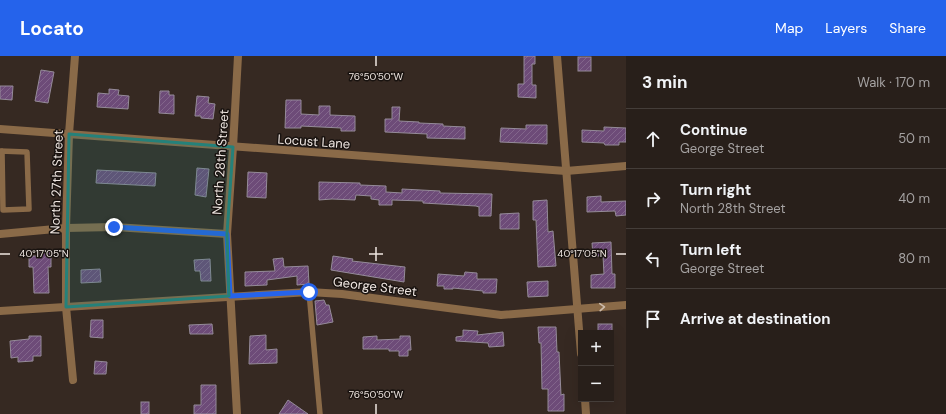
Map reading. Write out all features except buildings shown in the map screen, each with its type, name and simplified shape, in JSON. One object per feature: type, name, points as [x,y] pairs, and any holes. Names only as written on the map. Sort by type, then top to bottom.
[{"type":"street","name":"North 27th Street","points":[[73,380],[66,307],[66,228],[69,134],[75,56]]},
{"type":"street","name":"North 28th Street","points":[[237,414],[227,234],[238,56]]},
{"type":"street","points":[[557,56],[579,330]]},
{"type":"street","name":"Locust Lane","points":[[0,129],[566,171],[626,166]]},
{"type":"street","points":[[0,234],[66,228],[114,227],[227,234]]},
{"type":"street","name":"George Street","points":[[0,311],[309,292],[342,294],[501,315],[626,305]]},
{"type":"street","points":[[585,402],[586,414]]},
{"type":"lane","points":[[1,151],[27,152],[29,209],[3,210],[1,151]]},
{"type":"lane","points":[[309,292],[320,414]]},
{"type":"highlighted area","points":[[69,134],[233,147],[227,234],[229,296],[66,307]]},
{"type":"route","points":[[114,227],[227,234],[230,296],[309,292]]}]
